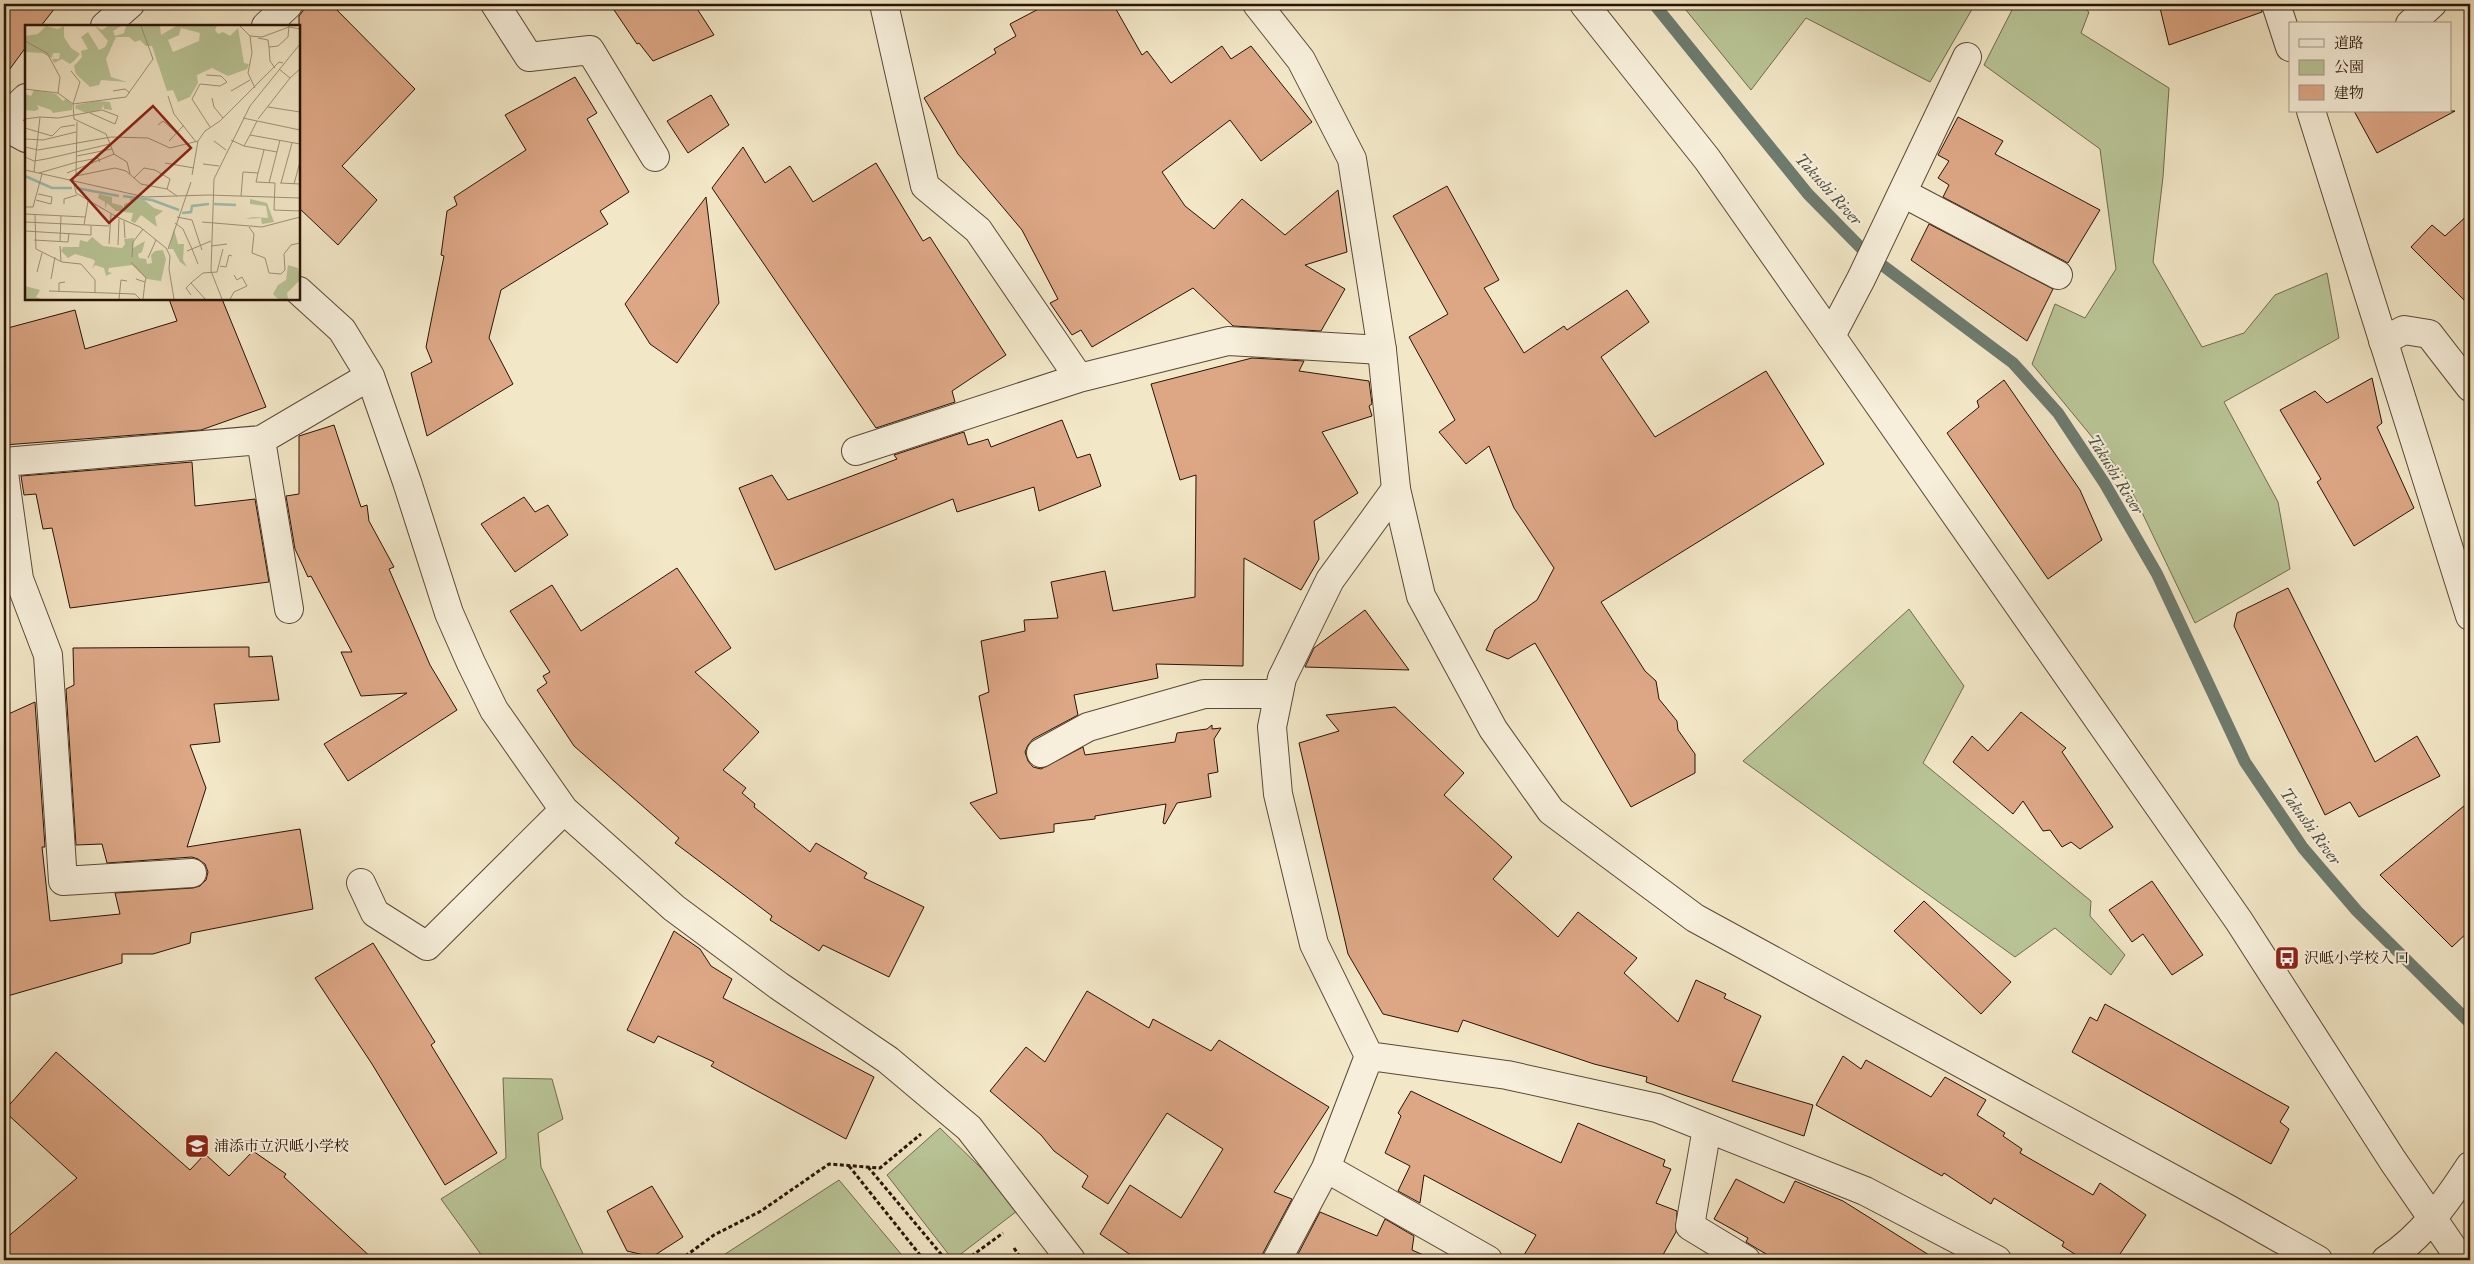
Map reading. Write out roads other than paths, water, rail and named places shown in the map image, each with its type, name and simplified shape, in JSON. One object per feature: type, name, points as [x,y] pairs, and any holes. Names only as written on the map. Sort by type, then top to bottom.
[{"type":"street","points":[[106,25],[130,4]]},
{"type":"street","points":[[495,4],[529,58],[590,50],[655,157]]},
{"type":"street","points":[[884,4],[924,186],[978,230],[1079,378]]},
{"type":"street","points":[[1257,4],[1302,60],[1352,159],[1382,350],[1396,489],[1421,596],[1493,729],[1551,811],[1695,918],[2228,1209],[2309,1258]]},
{"type":"street","points":[[1584,4],[1707,159],[1831,336],[2239,921],[2461,1260]]},
{"type":"street","points":[[2276,4],[2289,44]]},
{"type":"street","points":[[2412,22],[2432,4]]},
{"type":"street","points":[[267,25],[288,5]]},
{"type":"street","points":[[1831,336],[1903,193],[1967,57]]},
{"type":"street","points":[[4,119],[25,99]]},
{"type":"street","points":[[2311,112],[2470,616]]},
{"type":"street","points":[[4,126],[25,137]]},
{"type":"street","points":[[1903,193],[2058,275]]},
{"type":"street","points":[[300,291],[306,294],[342,330],[370,376],[407,482],[449,613],[471,663],[494,710],[564,810],[674,908],[779,986],[888,1060],[969,1128],[1071,1260]]},
{"type":"street","points":[[2383,341],[2404,330],[2429,334],[2470,387]]},
{"type":"street","points":[[856,451],[1079,378],[1228,341],[1382,350]]},
{"type":"street","points":[[4,462],[261,440],[370,376]]},
{"type":"street","points":[[261,440],[289,610]]},
{"type":"street","points":[[4,473],[19,579],[48,655],[63,882],[192,873]]},
{"type":"street","points":[[1277,1260],[1326,1168],[1370,1056],[1314,944],[1278,794],[1272,727],[1282,678],[1330,580],[1396,489]]},
{"type":"street","points":[[1041,752],[1088,727],[1204,694],[1278,694]]},
{"type":"street","points":[[361,883],[375,913],[427,946],[564,810]]},
{"type":"street","points":[[1370,1056],[1516,1077],[1658,1108],[1865,1191],[1997,1260]]},
{"type":"street","points":[[1707,1128],[1690,1226],[1746,1260]]},
{"type":"street","points":[[2386,1260],[2412,1242],[2470,1166]]},
{"type":"street","points":[[1326,1168],[1488,1260]]},
{"type":"waterway","name":"Takushi River","points":[[1654,4],[1808,194],[1866,253],[2013,363],[2058,413],[2105,484],[2157,574],[2245,762],[2303,848],[2357,911],[2470,1023]]},
{"type":"place","name":"沢岻小学校入口","points":[[2287,958]]},
{"type":"place","name":"浦添市立沢岻小学校","points":[[197,1146]]}]
